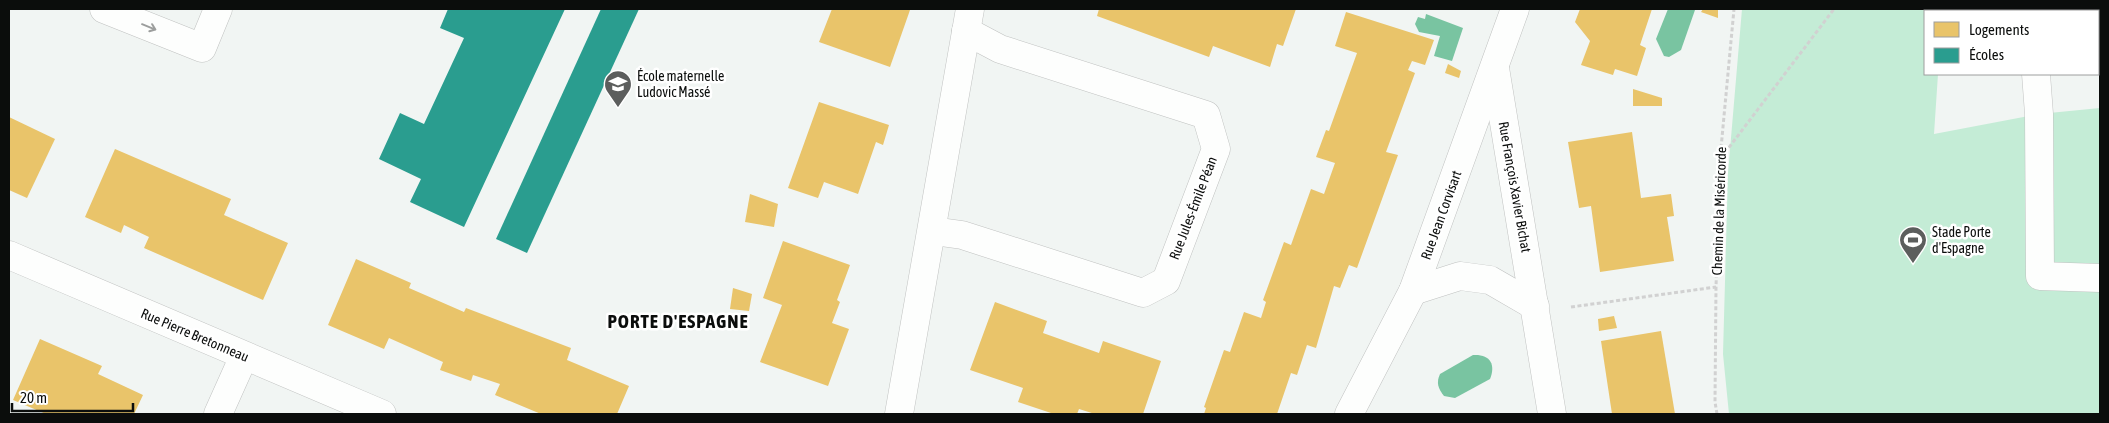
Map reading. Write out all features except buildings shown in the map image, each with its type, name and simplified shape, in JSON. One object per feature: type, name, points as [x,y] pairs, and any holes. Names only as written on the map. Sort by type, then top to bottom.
[{"type":"street","points":[[104,9],[202,48],[218,9]]},
{"type":"street","name":"Rue Jean Corvisart","points":[[1350,414],[1413,291],[1516,9]]},
{"type":"street","name":"Rue Jules-Émile Péan","points":[[933,230],[962,235],[1143,293],[1166,281],[1216,149],[1206,115],[1000,49],[968,20]]},
{"type":"street","name":"Rue Jules-Émile Péan","points":[[899,414],[933,230],[968,20]]},
{"type":"street","name":"Rue François Xavier Bichat","points":[[1495,67],[1552,414]]},
{"type":"street","points":[[2036,75],[2039,114],[2040,276],[2100,278]]},
{"type":"street","name":"Rue Pierre Bretonneau","points":[[9,255],[382,414]]},
{"type":"street","points":[[1413,291],[1460,276],[1490,280],[1535,306]]},
{"type":"street","points":[[218,414],[244,356]]},
{"type":"path","name":"Chemin de la Miséricorde","points":[[1717,414],[1715,402],[1716,287],[1720,159],[1734,9]]},
{"type":"path","points":[[1720,159],[1834,9]]},
{"type":"path","points":[[1535,306],[1561,308],[1716,287]]},
{"type":"shaded area","points":[[1668,9],[1695,10],[1681,50],[1669,57],[1664,56],[1656,39]]},
{"type":"shaded area","name":"Stade Porte d'Espagne","points":[[1742,9],[1943,9],[1924,10],[1924,75],[1938,75],[1934,134],[2039,114],[2100,108],[2100,414],[1729,414],[1723,354],[1728,173]]},
{"type":"shaded area","points":[[1426,14],[1463,28],[1452,61],[1434,56],[1440,36],[1419,32],[1415,24],[1418,17],[1425,19]]},
{"type":"shaded area","points":[[1473,355],[1484,356],[1490,361],[1492,374],[1490,379],[1455,398],[1444,396],[1438,385],[1440,374]]},
{"type":"place","name":"École maternelle Ludovic Massé","points":[[618,108]]},
{"type":"place","name":"Stade Porte d'Espagne","points":[[1913,264]]},
{"type":"district","name":"PORTE D'ESPAGNE","points":[[678,321]]}]
